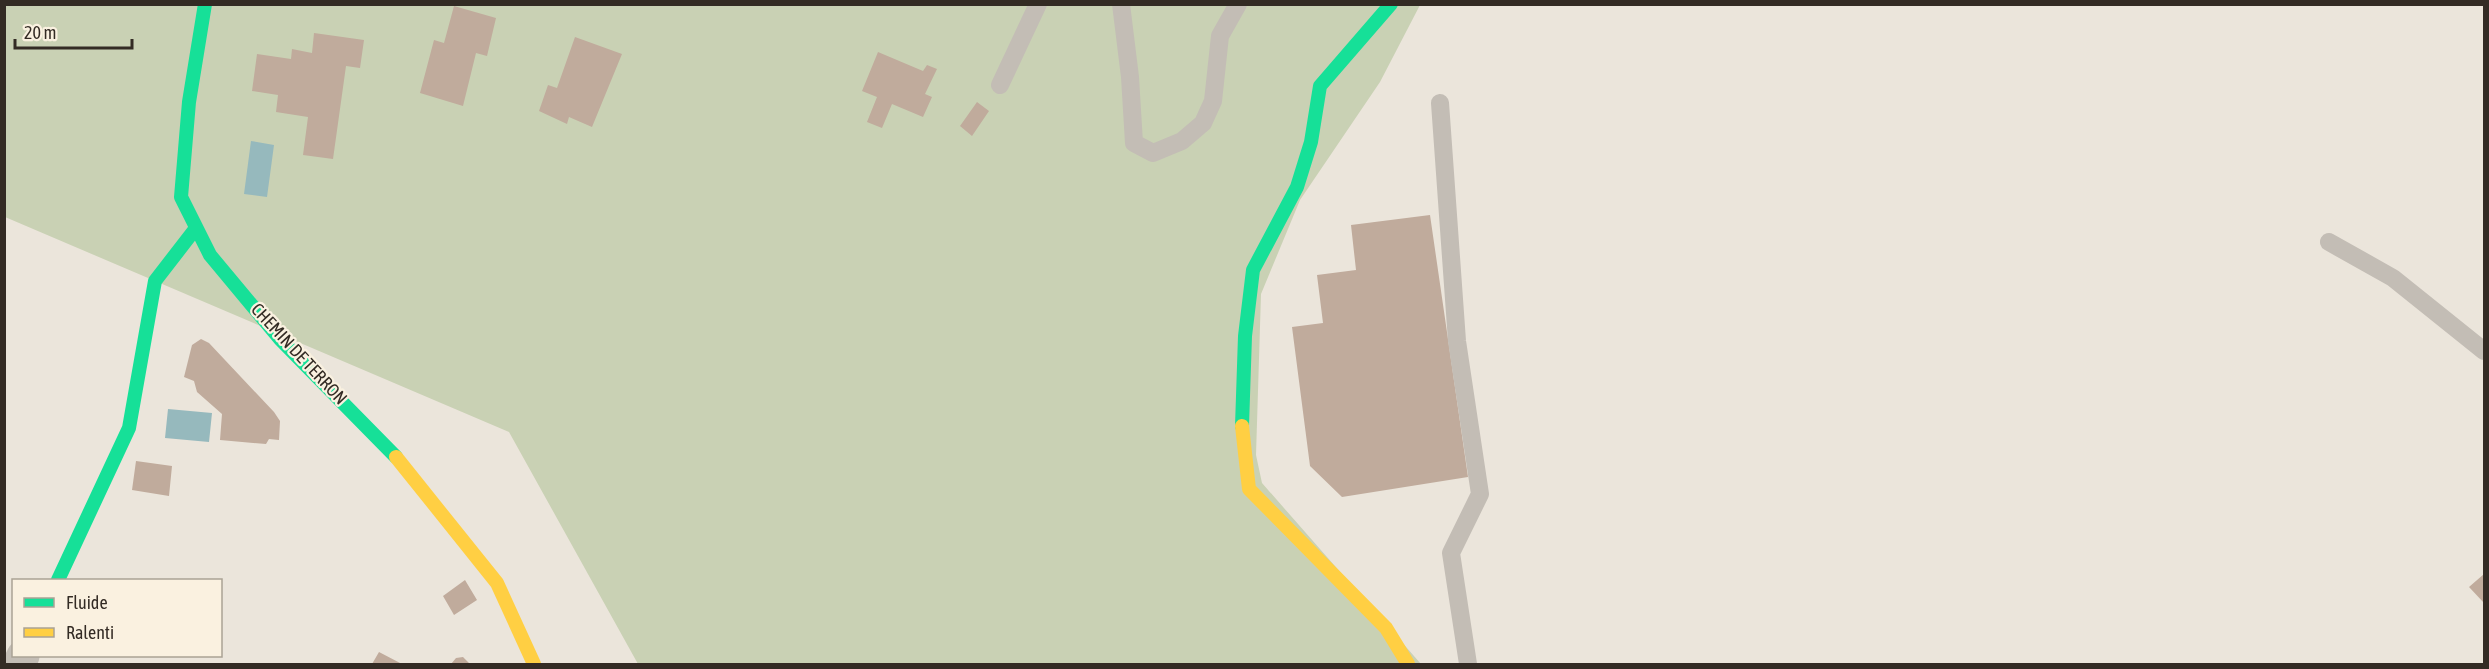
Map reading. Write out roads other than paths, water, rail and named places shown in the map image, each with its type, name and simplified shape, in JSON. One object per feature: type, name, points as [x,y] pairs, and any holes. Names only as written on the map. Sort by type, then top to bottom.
[{"type":"street","name":"CHEMIN DE TERRON","points":[[205,4],[189,102],[181,197],[196,228],[210,255],[280,339],[390,450],[497,583],[534,664]]},
{"type":"street","points":[[1391,4],[1320,86],[1311,142],[1297,187],[1253,270],[1245,336],[1242,438],[1249,489],[1386,628],[1408,664]]},
{"type":"street","points":[[58,579],[129,428],[155,281],[196,228]]},
{"type":"lane","points":[[1000,85],[1038,4]]},
{"type":"lane","points":[[1121,4],[1130,77],[1134,143],[1153,153],[1182,141],[1203,123],[1213,101],[1220,36],[1238,4]]},
{"type":"lane","points":[[1440,103],[1457,341],[1480,494],[1451,553],[1468,664]]},
{"type":"lane","points":[[2329,242],[2393,278],[2484,351]]},
{"type":"water","points":[[251,141],[274,145],[267,197],[244,194]]},
{"type":"water","points":[[168,409],[212,413],[209,442],[165,438]]}]
